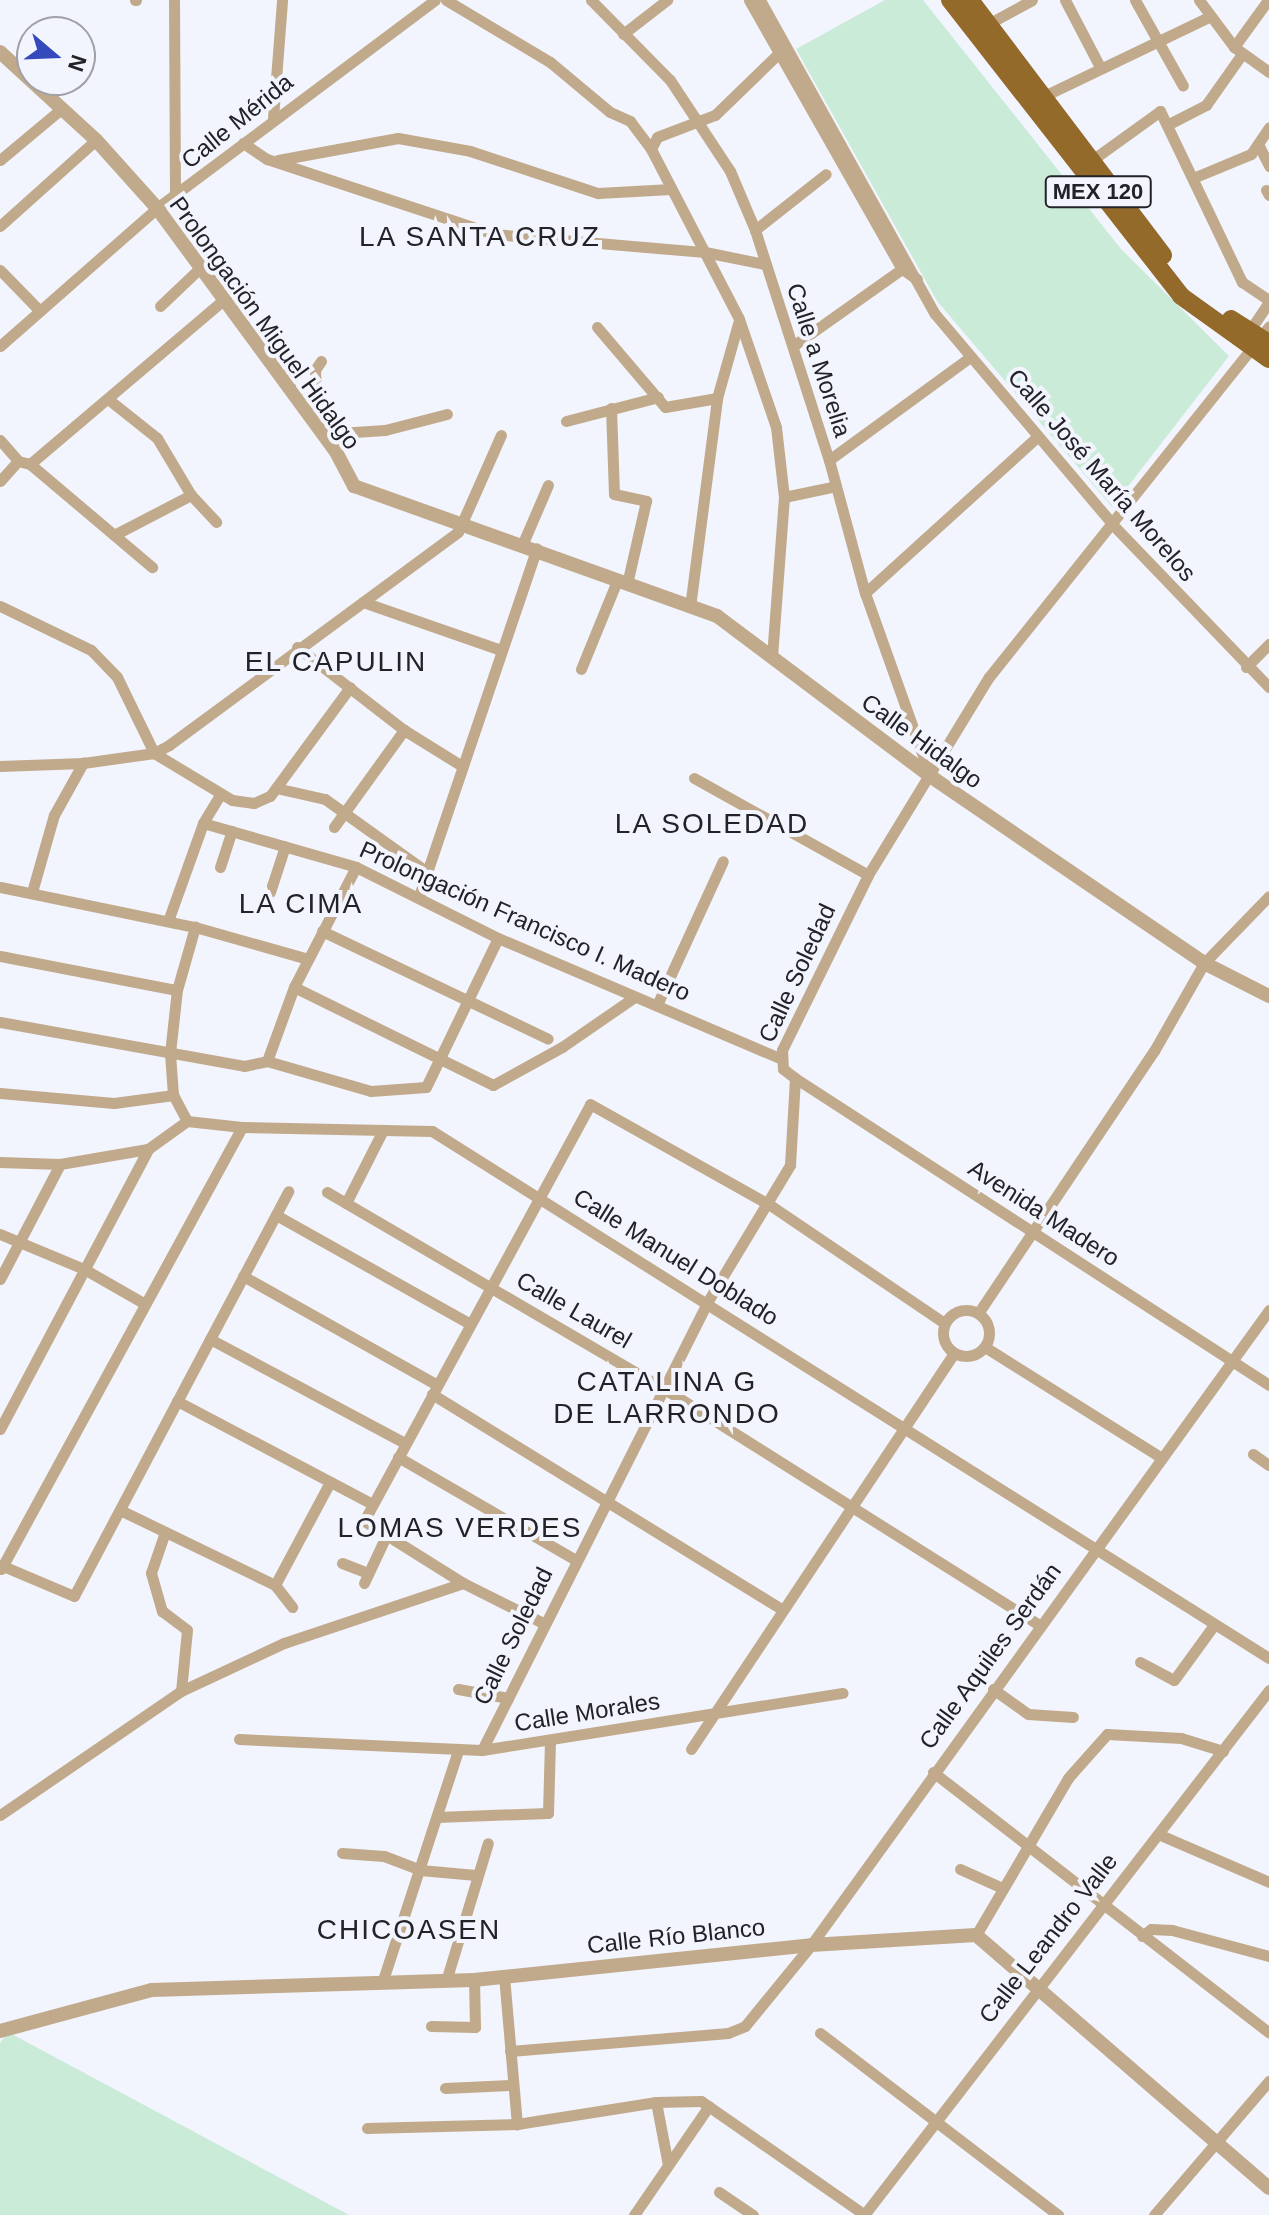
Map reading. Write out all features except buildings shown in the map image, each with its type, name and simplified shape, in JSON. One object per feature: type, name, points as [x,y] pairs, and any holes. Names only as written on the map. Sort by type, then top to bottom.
[{"type":"main road","name":"MEX 120","points":[[950,0],[1179,275],[1201,298],[1255,341],[1269,359]]},
{"type":"main road","name":"MEX 120","points":[[970,0],[1044,96],[1086,166]]},
{"type":"street","points":[[174,0],[175,199]]},
{"type":"street","points":[[273,118],[282,0]]},
{"type":"street","name":"Calle Mérida","points":[[3,339],[40,311],[157,208],[175,199],[273,118],[435,0]]},
{"type":"street","points":[[446,0],[550,62],[610,112],[630,121],[651,149],[739,319],[776,427],[784,497],[772,658]]},
{"type":"street","name":"Calle a Morelia","points":[[591,0],[670,80],[703,124],[755,230],[829,460],[865,593],[930,776]]},
{"type":"street","points":[[623,34],[667,0]]},
{"type":"street","name":"Calle José María Morelos","points":[[749,0],[906,266],[918,279],[935,314],[1113,525],[1246,667],[1269,687]]},
{"type":"street","name":"Calle José María Morelos","points":[[760,0],[906,266]]},
{"type":"street","points":[[988,24],[1032,0]]},
{"type":"street","points":[[1065,0],[1099,65]]},
{"type":"street","points":[[1135,0],[1183,86]]},
{"type":"street","points":[[1199,0],[1238,50],[1269,72]]},
{"type":"street","points":[[1167,125],[1206,105],[1268,0]]},
{"type":"street","points":[[1044,96],[1099,65],[1211,16]]},
{"type":"street","name":"Prolongación Miguel Hidalgo","points":[[0,52],[96,140],[157,208],[335,450],[354,486],[530,545]]},
{"type":"street","points":[[651,149],[657,137],[703,124],[779,53]]},
{"type":"street","points":[[0,160],[61,109]]},
{"type":"street","points":[[1086,166],[1160,111],[1242,282],[1269,301]]},
{"type":"street","points":[[1193,178],[1240,161],[1258,144],[1269,127]]},
{"type":"street","points":[[267,159],[284,161],[398,138],[470,151],[598,193],[671,189]]},
{"type":"street","points":[[0,226],[96,140]]},
{"type":"street","points":[[243,143],[267,159],[494,234],[705,252],[764,264]]},
{"type":"street","points":[[1258,144],[1269,166]]},
{"type":"street","points":[[755,230],[826,174]]},
{"type":"street","points":[[793,346],[906,266]]},
{"type":"street","points":[[160,306],[201,267]]},
{"type":"street","points":[[0,270],[40,311]]},
{"type":"street","points":[[0,481],[108,399],[226,298]]},
{"type":"street","name":"Calle Soledad","points":[[482,1750],[574,1559],[607,1501],[708,1301],[770,1205],[790,1165],[795,1078],[783,1069],[780,1058],[868,875],[989,677],[1113,525],[1255,341],[1269,301]]},
{"type":"street","points":[[690,607],[717,398],[739,319]]},
{"type":"street","points":[[597,327],[662,402]]},
{"type":"street","points":[[829,460],[970,357]]},
{"type":"street","points":[[321,361],[315,370],[316,393],[339,433],[335,450]]},
{"type":"street","points":[[566,421],[611,408],[717,398]]},
{"type":"street","points":[[108,399],[157,438],[191,495],[216,522]]},
{"type":"street","points":[[581,669],[622,583],[646,501],[614,494],[611,408]]},
{"type":"street","points":[[339,433],[385,430],[447,414]]},
{"type":"street","points":[[0,766],[158,757],[297,647],[458,532],[501,435]]},
{"type":"street","points":[[865,593],[1037,437]]},
{"type":"street","points":[[0,440],[152,567]]},
{"type":"street","points":[[419,896],[501,650],[548,485]]},
{"type":"street","points":[[784,497],[836,486]]},
{"type":"street","points":[[114,535],[191,495]]},
{"type":"street","name":"Calle Hidalgo","points":[[530,545],[622,583],[717,616],[930,776],[1204,963],[1269,996]]},
{"type":"street","points":[[363,602],[501,650]]},
{"type":"street","points":[[0,606],[91,650],[107,665],[158,757],[220,795],[254,803],[276,788],[350,687]]},
{"type":"street","points":[[1246,667],[1269,644]]},
{"type":"street","points":[[297,647],[404,730],[462,766]]},
{"type":"street","points":[[334,827],[404,730]]},
{"type":"street","points":[[32,892],[54,815],[83,763]]},
{"type":"street","points":[[694,778],[868,875]]},
{"type":"street","points":[[276,788],[325,799],[346,811],[427,872]]},
{"type":"street","points":[[168,921],[203,823],[220,795]]},
{"type":"street","name":"Prolongación Francisco I. Madero","points":[[203,823],[356,867],[498,938],[780,1058]]},
{"type":"street","points":[[220,867],[232,831]]},
{"type":"street","points":[[270,892],[285,846]]},
{"type":"street","points":[[657,1005],[723,861]]},
{"type":"street","points":[[267,1061],[294,987],[356,867]]},
{"type":"street","points":[[0,887],[195,927],[308,959]]},
{"type":"street","points":[[979,1312],[1030,1230],[1154,1051],[1204,963],[1269,896]]},
{"type":"street","points":[[0,1429],[148,1149],[186,1118],[175,1097],[170,1053],[177,990],[195,927]]},
{"type":"street","points":[[322,931],[548,1039]]},
{"type":"street","points":[[0,1022],[244,1066],[267,1061],[371,1091],[426,1087],[498,938]]},
{"type":"street","points":[[0,956],[177,990]]},
{"type":"street","points":[[294,987],[493,1085],[562,1047],[633,998]]},
{"type":"street","name":"Avenida Madero","points":[[795,1078],[1269,1385]]},
{"type":"street","points":[[0,1093],[114,1103],[175,1097]]},
{"type":"street","points":[[543,1623],[463,1583],[364,1521],[590,1104],[770,1205],[944,1323]]},
{"type":"street","name":"Calle Manuel Doblado","points":[[186,1118],[242,1127],[432,1131],[708,1301],[901,1427],[1269,1658]]},
{"type":"street","points":[[242,1127],[1,1568],[74,1596],[288,1191]]},
{"type":"street","points":[[346,1203],[383,1130]]},
{"type":"street","points":[[0,1162],[60,1164],[148,1149]]},
{"type":"street","points":[[0,1279],[60,1164]]},
{"type":"street","name":"Calle Laurel","points":[[327,1192],[663,1388],[1039,1625]]},
{"type":"street","points":[[276,1215],[470,1324]]},
{"type":"street","points":[[0,1234],[84,1269],[145,1304]]},
{"type":"street","points":[[243,1276],[435,1389],[781,1609]]},
{"type":"street","points":[[959,1309],[979,1312],[990,1328],[985,1347],[971,1356],[954,1353],[943,1340],[944,1323],[959,1309]]},
{"type":"street","name":"Calle Aquiles Serdán","points":[[510,2051],[728,2033],[745,2026],[811,1945],[1093,1549],[1234,1362],[1269,1310]]},
{"type":"street","points":[[210,1339],[405,1443]]},
{"type":"street","points":[[985,1347],[1162,1458]]},
{"type":"street","points":[[691,1749],[901,1427],[954,1353]]},
{"type":"street","points":[[177,1401],[372,1504]]},
{"type":"street","points":[[1253,1454],[1269,1465]]},
{"type":"street","points":[[398,1457],[574,1559]]},
{"type":"street","points":[[275,1585],[330,1482]]},
{"type":"street","points":[[120,1510],[275,1585],[292,1607]]},
{"type":"street","points":[[165,1532],[151,1573],[162,1611],[187,1630],[181,1691]]},
{"type":"street","points":[[342,1563],[366,1578],[386,1536]]},
{"type":"street","points":[[0,1815],[181,1691],[284,1643],[463,1583]]},
{"type":"street","points":[[1140,1662],[1174,1680],[1214,1625]]},
{"type":"street","points":[[458,1689],[508,1698]]},
{"type":"street","points":[[993,1689],[1028,1714],[1073,1717]]},
{"type":"street","name":"Calle Leandro Valle","points":[[865,2215],[1036,1987],[1269,1690]]},
{"type":"street","name":"Calle Morales","points":[[239,1739],[482,1750],[843,1693]]},
{"type":"street","points":[[1223,1751],[1181,1738],[1107,1734],[1068,1778],[1000,1887],[976,1935],[1269,2188]]},
{"type":"street","points":[[437,1817],[548,1813],[550,1741]]},
{"type":"street","points":[[383,1980],[458,1750]]},
{"type":"street","points":[[933,1772],[1029,1843],[1142,1936],[1269,2033]]},
{"type":"street","points":[[1158,1834],[1269,1882]]},
{"type":"street","points":[[446,1981],[488,1843]]},
{"type":"street","points":[[342,1853],[384,1856],[420,1870],[476,1875]]},
{"type":"street","points":[[960,1869],[1000,1887]]},
{"type":"street","points":[[1142,1936],[1151,1929],[1172,1930],[1269,1956]]},
{"type":"street","name":"Calle Río Blanco","points":[[0,2031],[152,1990],[383,1980],[474,1980],[811,1945],[976,1935]]},
{"type":"street","points":[[504,1976],[517,2124]]},
{"type":"street","points":[[431,2026],[475,2027],[474,1980]]},
{"type":"street","points":[[820,2033],[1058,2215]]},
{"type":"street","points":[[1154,2215],[1269,2081]]},
{"type":"street","points":[[445,2088],[512,2085]]},
{"type":"street","points":[[656,2102],[668,2165]]},
{"type":"street","points":[[367,2128],[517,2124],[656,2102],[709,2106],[865,2215]]},
{"type":"street","points":[[634,2215],[709,2106]]},
{"type":"street","points":[[719,2192],[753,2215]]},
{"type":"green space","points":[[885,0],[923,0],[1121,249],[1229,356],[1112,507],[937,301],[796,49]]},
{"type":"green space","points":[[8,2032],[349,2215],[0,2215],[0,2043]]},
{"type":"district","name":"LA SANTA CRUZ","points":[[480,237]]},
{"type":"district","name":"EL CAPULIN","points":[[336,662]]},
{"type":"district","name":"LA SOLEDAD","points":[[712,824]]},
{"type":"district","name":"LA CIMA","points":[[301,904]]},
{"type":"district","name":"CATALINA G DE LARRONDO","points":[[667,1398]]},
{"type":"district","name":"LOMAS VERDES","points":[[460,1528]]},
{"type":"district","name":"CHICOASEN","points":[[409,1930]]}]
